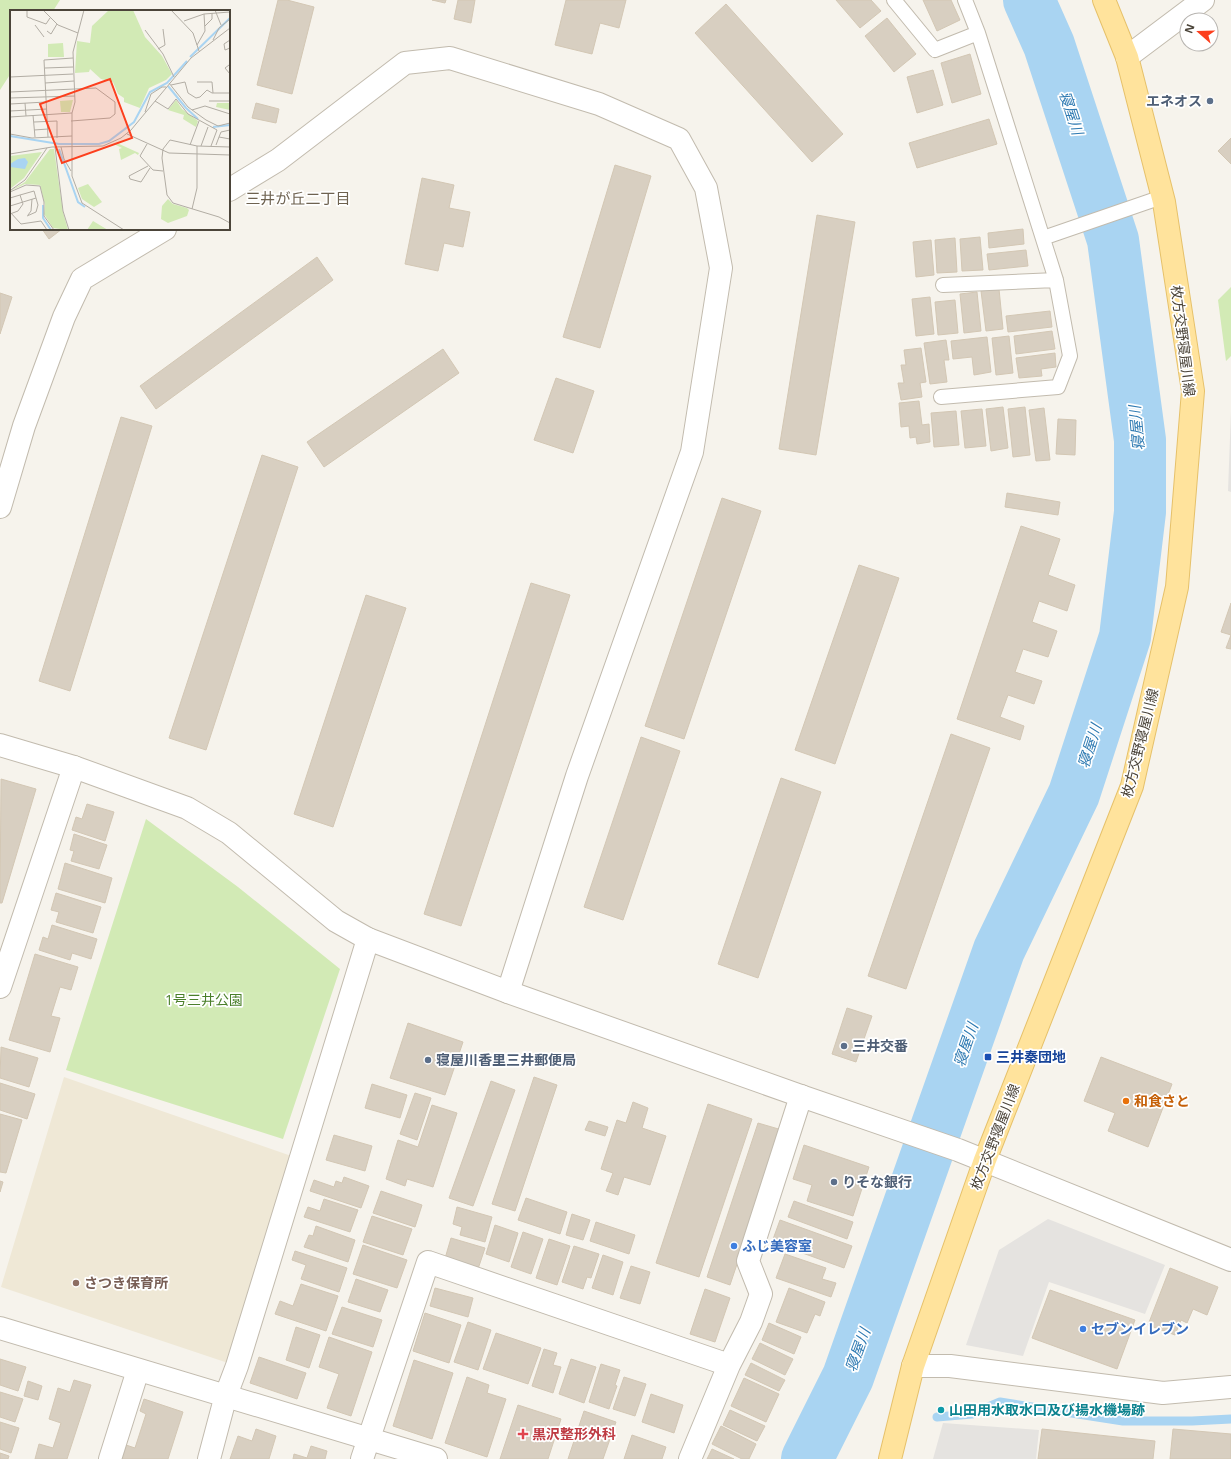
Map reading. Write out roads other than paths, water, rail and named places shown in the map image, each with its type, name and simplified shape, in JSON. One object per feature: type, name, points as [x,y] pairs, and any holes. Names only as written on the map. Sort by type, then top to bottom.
[{"type":"main road","name":"枚方交野寝屋川線","points":[[890,1459],[913,1366],[985,1160],[1132,786],[1177,587],[1193,391],[1162,197],[1127,58],[1104,0]]},
{"type":"street","points":[[1127,58],[1203,0]]},
{"type":"street","points":[[230,189],[278,160],[405,63],[450,58],[599,104],[678,139],[706,188],[722,268],[692,452],[577,776],[508,992]]},
{"type":"street","points":[[0,506],[27,419],[64,317],[82,279],[162,230]]},
{"type":"street","points":[[0,745],[74,767],[187,808],[229,833],[336,921],[368,939],[508,992],[985,1160],[1231,1260]]},
{"type":"street","points":[[0,987],[74,767]]},
{"type":"street","points":[[209,1459],[226,1395],[239,1359],[368,939]]},
{"type":"street","points":[[690,1459],[729,1365],[751,1322],[760,1294],[748,1261],[801,1096]]},
{"type":"street","points":[[362,1459],[428,1262],[729,1365]]},
{"type":"street","points":[[0,1328],[436,1459]]},
{"type":"street","points":[[913,1366],[950,1366],[1163,1393],[1231,1387]]},
{"type":"street","points":[[110,1459],[138,1370]]},
{"type":"lane","points":[[894,0],[935,50],[978,33]]},
{"type":"lane","points":[[941,397],[1058,386],[1070,356],[1056,280],[978,33],[966,0]]},
{"type":"lane","points":[[1043,238],[1162,197]]},
{"type":"lane","points":[[943,285],[1056,280]]},
{"type":"waterway","name":"寝屋川","points":[[807,1459],[848,1377],[999,950],[1074,794],[1125,637],[1140,512],[1140,440],[1113,240],[1049,45],[1029,0]]},
{"type":"waterway","points":[[937,1417],[972,1414],[1000,1402],[1123,1421],[1192,1421],[1231,1419]]},
{"type":"place","name":"エネオス","points":[[1210,101]]},
{"type":"place","name":"三井交番","points":[[844,1046]]},
{"type":"place","name":"三井秦団地","points":[[988,1057]]},
{"type":"place","name":"寝屋川香里三井郵便局","points":[[428,1060]]},
{"type":"place","name":"和食さと","points":[[1126,1101]]},
{"type":"place","name":"りそな銀行","points":[[834,1182]]},
{"type":"place","name":"ふじ美容室","points":[[734,1246]]},
{"type":"place","name":"さつき保育所","points":[[76,1283]]},
{"type":"place","name":"セブンイレブン","points":[[1083,1329]]},
{"type":"place","name":"山田用水取水口及び揚水機場跡","points":[[941,1410]]},
{"type":"place","name":"黒沢整形外科","points":[[523,1434]]},
{"type":"district","name":"三井が丘二丁目","points":[[298,199]]},
{"type":"park label","name":"1号三井公園","points":[[204,1000]]}]
